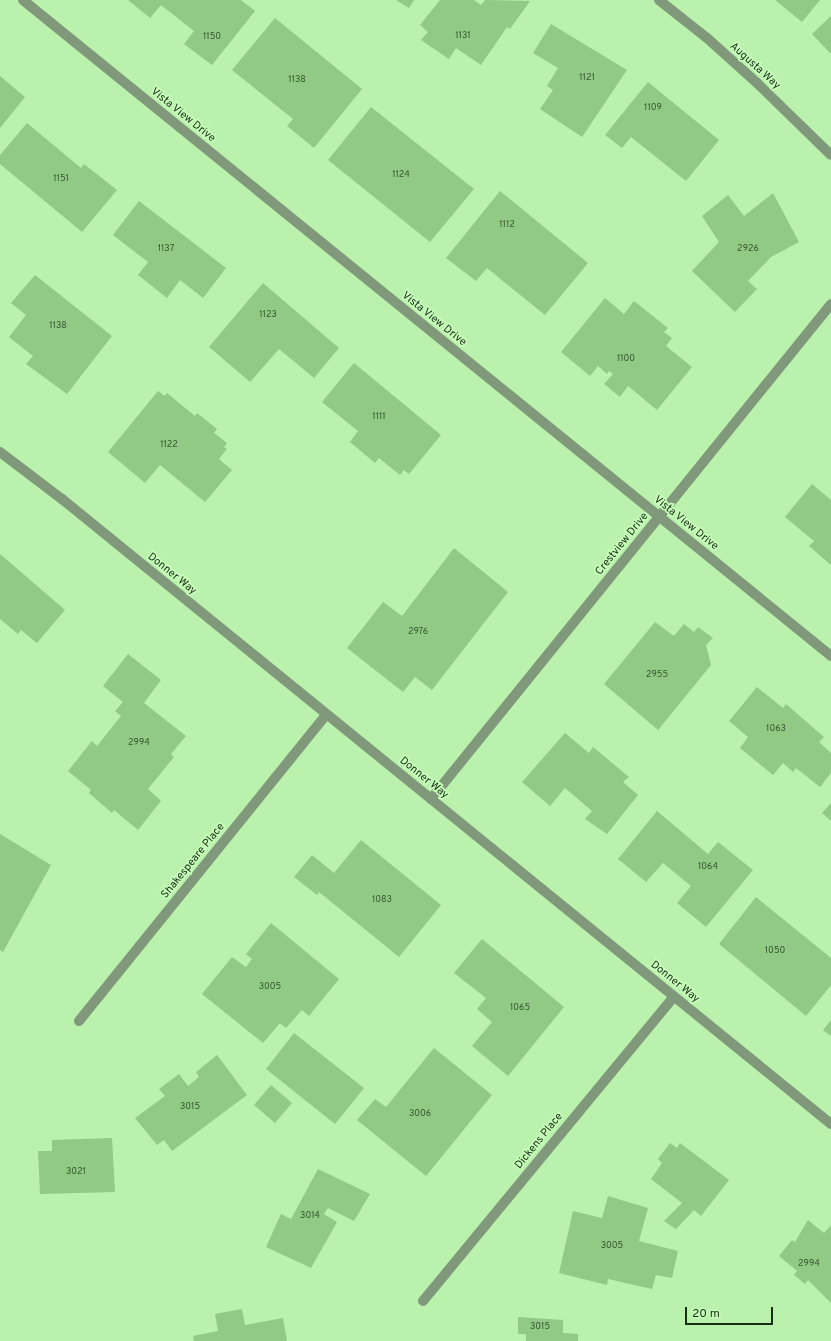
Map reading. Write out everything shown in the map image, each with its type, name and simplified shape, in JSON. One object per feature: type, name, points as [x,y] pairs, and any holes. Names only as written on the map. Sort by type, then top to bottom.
[{"type":"street","name":"Vista View Drive","points":[[23,0],[831,656]]},
{"type":"street","name":"Augusta Way","points":[[658,0],[746,73],[831,155]]},
{"type":"street","name":"Crestview Drive","points":[[431,799],[831,304]]},
{"type":"street","name":"Donner Way","points":[[0,452],[62,499],[831,1124]]},
{"type":"street","name":"Shakespeare Place","points":[[79,1021],[326,715]]},
{"type":"street","name":"Dickens Place","points":[[424,1301],[674,997]]},
{"type":"building","points":[[128,0],[241,0],[255,11],[212,65],[184,44],[194,31],[161,5],[150,18]]},
{"type":"building","points":[[396,0],[414,0],[409,8]]},
{"type":"building","points":[[440,0],[474,0],[481,5],[485,0],[530,1],[510,29],[507,27],[481,65],[456,48],[449,59],[421,40],[428,32],[420,25]]},
{"type":"building","points":[[775,0],[820,0],[802,22]]},
{"type":"building","points":[[831,16],[831,54],[812,34]]},
{"type":"building","points":[[275,18],[362,89],[314,148],[287,126],[293,119],[232,70]]},
{"type":"building","points":[[551,24],[627,70],[582,137],[540,109],[553,90],[547,86],[558,68],[533,53]]},
{"type":"building","points":[[0,76],[25,97],[0,128]]},
{"type":"building","points":[[648,82],[719,140],[686,181],[631,137],[622,148],[605,135]]},
{"type":"building","points":[[371,107],[474,189],[430,242],[328,160]]},
{"type":"building","points":[[27,123],[81,168],[84,164],[117,190],[82,232],[0,164],[0,155]]},
{"type":"building","points":[[500,191],[588,263],[545,315],[487,268],[476,281],[446,258]]},
{"type":"building","points":[[773,193],[799,242],[771,257],[748,281],[757,289],[735,312],[692,271],[719,242],[702,216],[728,195],[744,216]]},
{"type":"building","points":[[139,201],[226,268],[203,298],[180,280],[167,298],[138,275],[148,262],[113,235]]},
{"type":"building","points":[[35,275],[112,336],[67,394],[26,364],[33,356],[9,337],[26,315],[11,303]]},
{"type":"building","points":[[263,283],[339,348],[314,378],[279,349],[250,382],[209,347]]},
{"type":"building","points":[[605,298],[624,314],[634,301],[668,328],[664,332],[672,338],[666,346],[692,367],[657,410],[628,386],[620,397],[604,384],[613,374],[609,371],[607,374],[598,366],[590,376],[561,352]]},
{"type":"building","points":[[354,363],[441,435],[409,474],[404,470],[400,475],[379,458],[375,463],[350,442],[358,431],[322,402]]},
{"type":"building","points":[[158,391],[165,396],[167,393],[195,416],[197,413],[217,429],[214,433],[227,443],[224,447],[227,449],[219,459],[232,470],[205,502],[160,465],[145,483],[108,452]]},
{"type":"building","points":[[812,484],[831,500],[831,565],[809,546],[814,541],[785,517]]},
{"type":"building","points":[[454,548],[508,592],[432,690],[415,677],[403,692],[347,648],[383,602],[402,616]]},
{"type":"building","points":[[0,554],[65,610],[37,643],[21,630],[18,634],[0,619]]},
{"type":"building","points":[[655,622],[674,636],[684,624],[694,632],[698,627],[713,638],[706,645],[711,665],[658,730],[604,684]]},
{"type":"building","points":[[128,654],[161,680],[144,703],[186,736],[171,754],[174,757],[148,789],[161,801],[138,830],[114,810],[112,813],[89,793],[91,790],[68,771],[92,741],[97,746],[121,716],[115,711],[123,702],[103,686]]},
{"type":"building","points":[[757,687],[783,708],[786,704],[824,737],[819,742],[831,753],[831,773],[820,787],[796,768],[793,772],[783,763],[773,775],[740,748],[748,737],[729,721]]},
{"type":"building","points":[[565,733],[589,753],[593,747],[629,777],[623,782],[638,795],[607,834],[585,819],[592,811],[565,788],[550,806],[522,782]]},
{"type":"building","points":[[831,803],[831,821],[822,813]]},
{"type":"building","points":[[657,811],[708,854],[718,842],[753,870],[706,927],[677,903],[691,886],[663,863],[646,882],[618,859]]},
{"type":"building","points":[[0,834],[51,865],[3,952],[0,950]]},
{"type":"building","points":[[361,840],[441,905],[399,957],[319,892],[317,895],[294,877],[312,855],[334,873]]},
{"type":"building","points":[[756,897],[831,958],[831,985],[806,1016],[719,944]]},
{"type":"building","points":[[271,923],[339,979],[309,1016],[302,1010],[286,1028],[280,1023],[263,1043],[202,994],[232,957],[246,967],[252,959],[246,954]]},
{"type":"building","points":[[482,939],[564,1007],[508,1076],[472,1046],[492,1022],[477,1009],[486,998],[454,973]]},
{"type":"building","points":[[831,1020],[831,1036],[823,1030]]},
{"type":"building","points":[[294,1033],[364,1088],[335,1124],[266,1069]]},
{"type":"building","points":[[434,1048],[492,1095],[426,1176],[357,1120],[375,1099],[386,1107]]},
{"type":"building","points":[[217,1055],[247,1095],[172,1151],[164,1140],[157,1145],[135,1118],[165,1096],[159,1089],[179,1074],[188,1086],[199,1077],[196,1072]]},
{"type":"building","points":[[271,1085],[292,1103],[275,1123],[254,1105]]},
{"type":"building","points":[[112,1138],[115,1192],[40,1194],[38,1151],[52,1151],[52,1140]]},
{"type":"building","points":[[670,1143],[677,1148],[680,1143],[729,1180],[701,1216],[694,1210],[676,1229],[664,1221],[682,1203],[651,1179],[662,1163],[658,1159]]},
{"type":"building","points":[[318,1169],[370,1194],[354,1221],[328,1208],[324,1214],[337,1222],[311,1268],[266,1247],[281,1214],[291,1219]]},
{"type":"building","points":[[608,1196],[648,1208],[639,1241],[678,1251],[672,1278],[656,1275],[652,1289],[608,1279],[607,1285],[559,1273],[573,1211],[602,1218]]},
{"type":"building","points":[[808,1220],[824,1233],[831,1225],[831,1303],[808,1280],[805,1284],[794,1275],[797,1271],[779,1256],[792,1240],[795,1242]]},
{"type":"building","points":[[242,1309],[245,1325],[283,1318],[287,1341],[194,1341],[193,1336],[218,1331],[215,1314]]},
{"type":"building","points":[[518,1317],[563,1320],[563,1333],[578,1334],[578,1341],[526,1341],[526,1334],[518,1334]]}]
